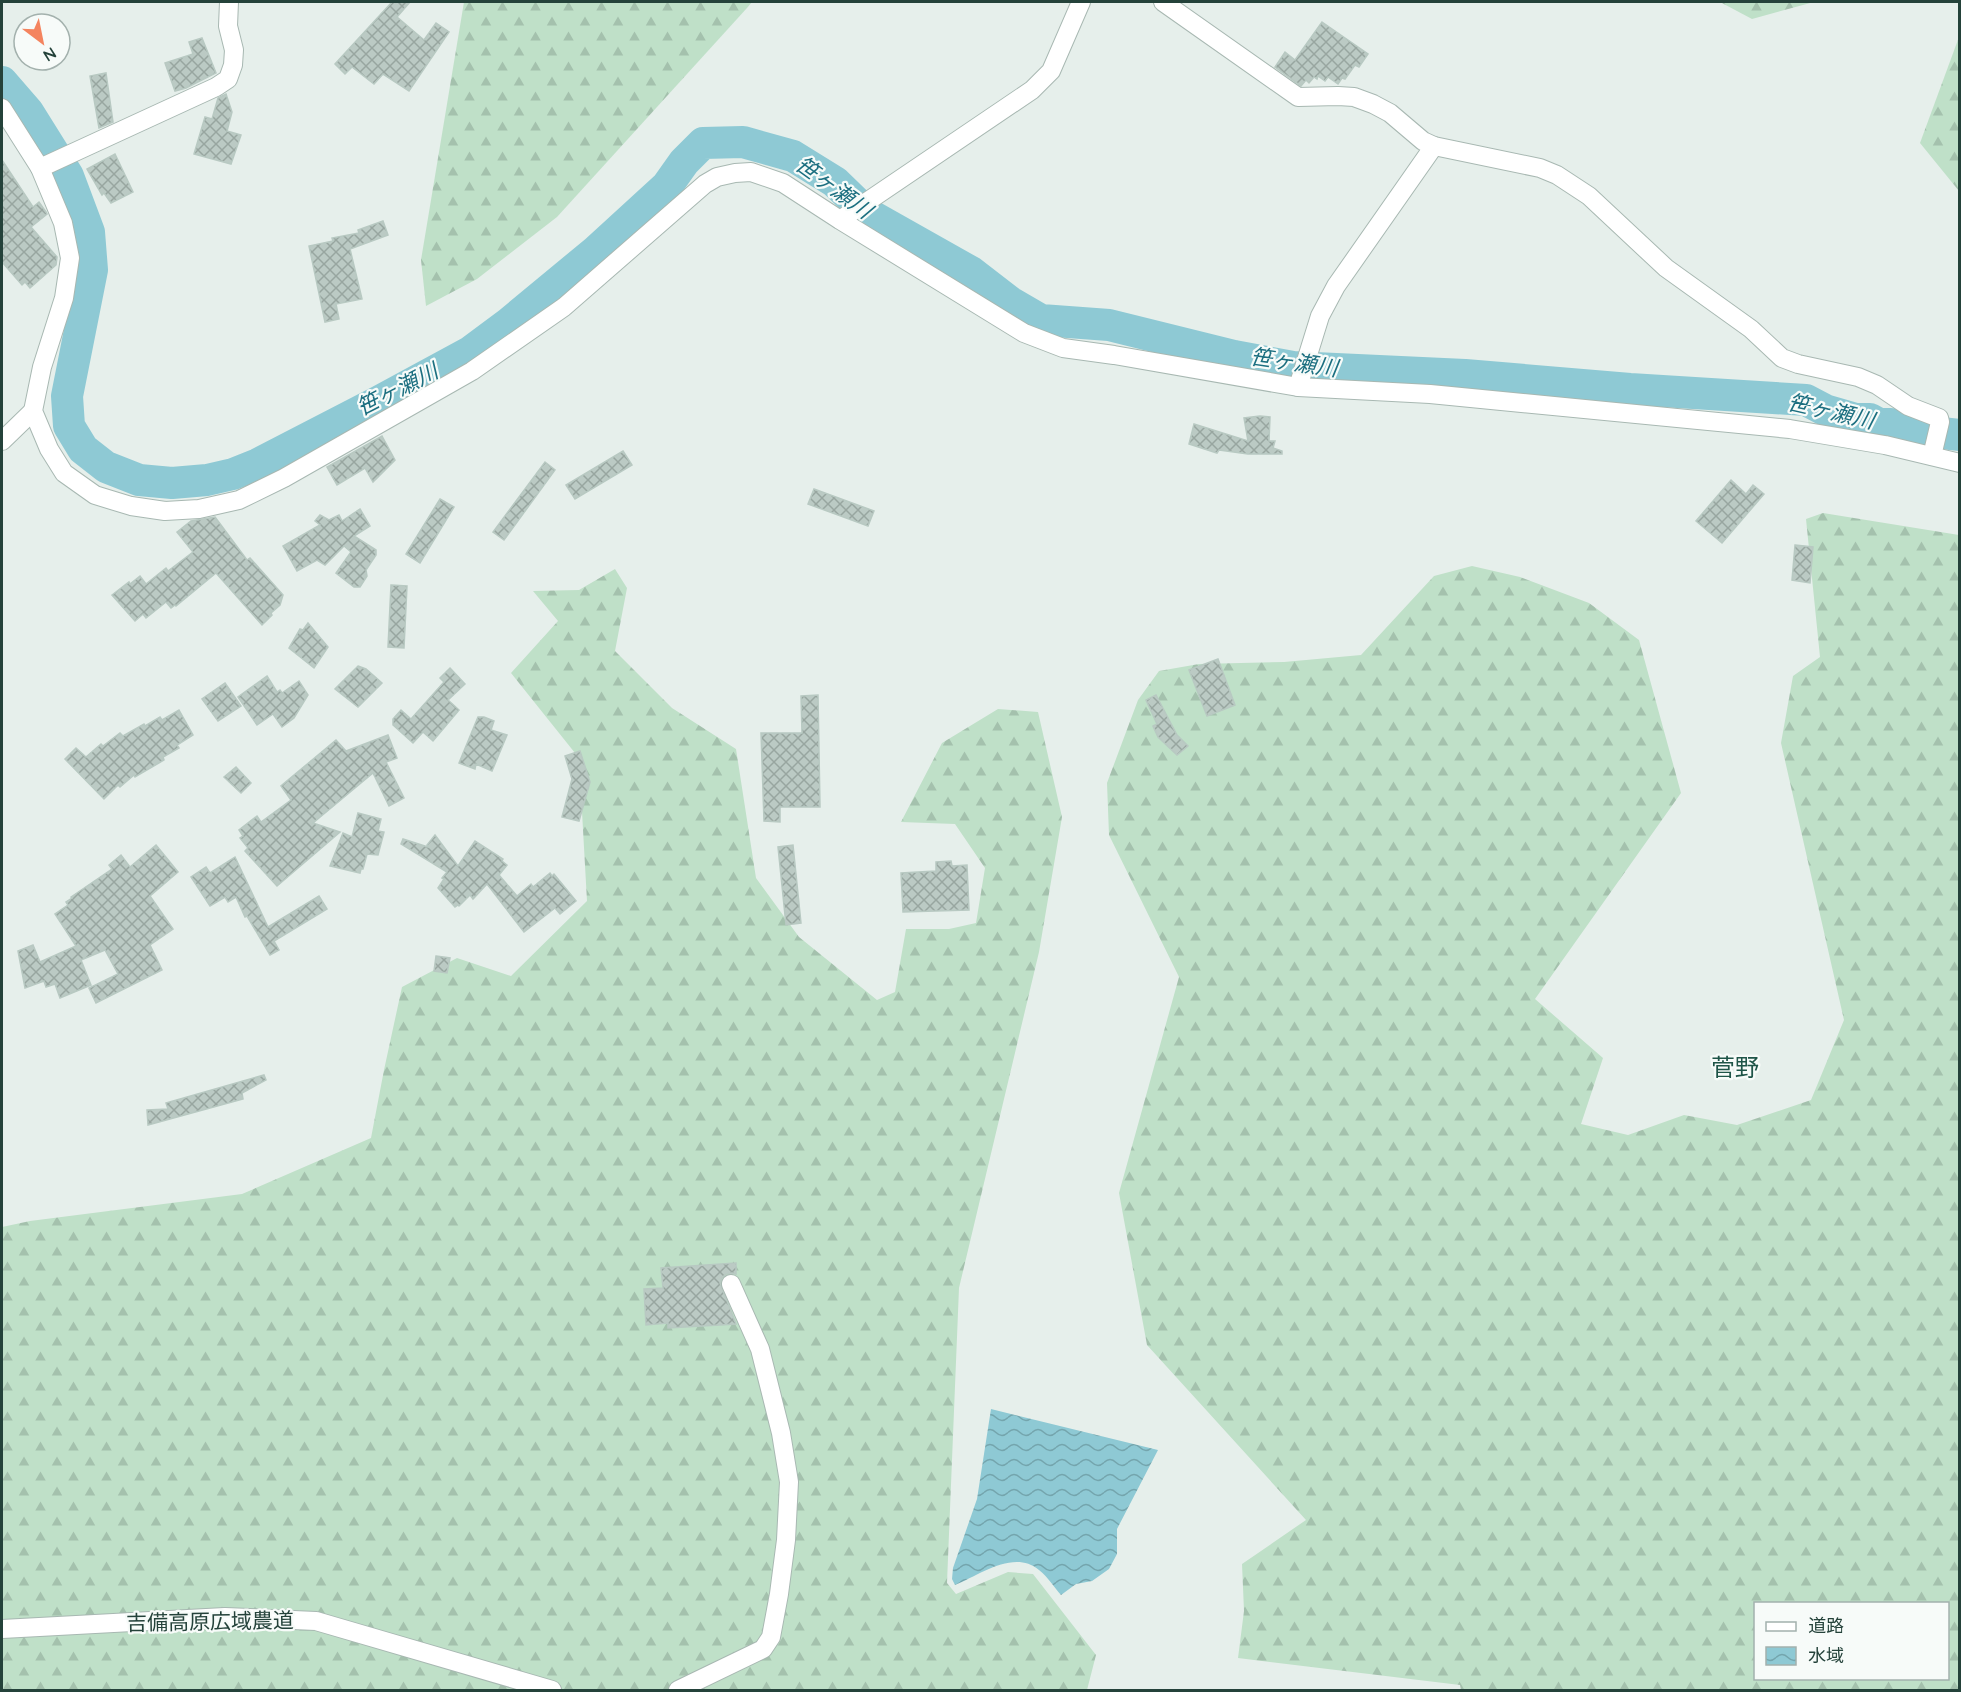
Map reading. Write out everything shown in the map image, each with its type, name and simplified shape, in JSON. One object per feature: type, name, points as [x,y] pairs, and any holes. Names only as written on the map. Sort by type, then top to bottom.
[{"type":"street","points":[[44,166],[216,87],[228,79],[233,65],[234,50],[228,26],[229,2]]},
{"type":"street","points":[[845,217],[1032,90],[1051,71],[1081,2]]},
{"type":"street","points":[[1163,2],[1298,97],[1354,97],[1390,113],[1423,141],[1434,146],[1540,168],[1557,175],[1588,196],[1666,268],[1751,329],[1782,358],[1798,364],[1858,377],[1877,385],[1908,406],[1939,418],[1934,451]]},
{"type":"street","points":[[2,108],[44,166],[63,223],[70,258],[64,298],[42,368],[33,411],[2,441]]},
{"type":"street","points":[[1299,382],[1320,316],[1336,286],[1434,146]]},
{"type":"street","points":[[33,411],[49,449],[64,473],[95,495],[131,506],[165,511],[199,508],[239,500],[284,478],[462,376],[564,307],[705,183],[717,177],[751,172],[783,183],[845,217],[1024,333],[1063,348],[1299,382],[1790,429],[1934,451],[1959,463]]},
{"type":"street","points":[[678,1690],[763,1649],[771,1637],[779,1594],[786,1540],[788,1472],[781,1433],[760,1349],[731,1284]]},
{"type":"street","name":"吉備高原広域農道","points":[[2,1629],[225,1617],[316,1621],[552,1690]]},
{"type":"green space","points":[[464,2],[752,2],[557,217],[477,279],[426,306],[421,260]]},
{"type":"green space","points":[[1720,2],[1814,2],[1752,19]]},
{"type":"green space","points":[[1959,37],[1959,191],[1920,143]]},
{"type":"green space","points":[[1823,513],[1959,535],[1959,1690],[1461,1690],[1460,1685],[1238,1658],[1244,1611],[1242,1564],[1306,1520],[1147,1345],[1119,1193],[1179,977],[1109,835],[1107,783],[1138,700],[1159,671],[1199,664],[1284,662],[1361,655],[1434,576],[1472,566],[1520,577],[1589,603],[1639,640],[1681,793],[1535,999],[1603,1058],[1581,1124],[1628,1135],[1684,1115],[1737,1125],[1811,1100],[1844,1020],[1781,743],[1793,676],[1820,657],[1806,519]]},
{"type":"green space","points":[[615,569],[627,588],[615,651],[672,708],[736,749],[756,878],[799,937],[877,1000],[895,992],[906,929],[949,929],[976,923],[985,868],[955,824],[901,822],[942,743],[998,709],[1038,712],[1062,817],[1039,952],[959,1288],[947,1583],[956,1594],[1008,1572],[1033,1574],[1096,1655],[1087,1690],[2,1690],[2,1227],[30,1221],[242,1194],[371,1138],[402,987],[457,958],[511,976],[587,901],[579,758],[511,673],[558,621],[533,591],[579,590]]},
{"type":"water","points":[[991,1409],[1158,1450],[1117,1529],[1117,1554],[1109,1569],[1092,1581],[1076,1584],[1061,1595],[1039,1570],[1029,1564],[1019,1562],[997,1566],[955,1585],[952,1579],[953,1568],[977,1499]]},
{"type":"building","points":[[392,2],[410,2],[397,17],[424,40],[436,23],[449,32],[409,91],[383,74],[374,84],[352,67],[345,74],[335,64]]},
{"type":"building","points":[[1322,22],[1368,54],[1359,67],[1355,65],[1345,79],[1342,78],[1338,84],[1328,77],[1325,81],[1318,76],[1309,83],[1306,80],[1301,86],[1275,67],[1285,52],[1295,60]]},
{"type":"building","points":[[202,38],[216,73],[175,91],[165,63],[193,54],[189,42]]},
{"type":"building","points":[[106,73],[113,122],[99,128],[90,76]]},
{"type":"building","points":[[226,94],[232,112],[227,131],[241,135],[231,164],[194,154],[205,117],[212,119],[218,98]]},
{"type":"building","points":[[115,154],[133,192],[111,203],[104,193],[102,195],[87,169]]},
{"type":"building","points":[[2,160],[33,207],[39,202],[46,212],[47,214],[31,227],[57,257],[56,265],[30,288],[25,282],[22,285],[2,262]]},
{"type":"building","points":[[383,221],[388,235],[350,249],[362,299],[336,304],[339,319],[325,322],[309,246],[333,241],[332,238],[359,233],[358,230]]},
{"type":"building","points":[[1270,417],[1269,441],[1275,441],[1273,448],[1282,451],[1282,454],[1248,454],[1219,450],[1217,453],[1189,444],[1194,424],[1248,441],[1244,418]]},
{"type":"building","points":[[382,436],[395,460],[373,482],[365,468],[337,485],[327,467]]},
{"type":"building","points":[[623,451],[632,465],[575,499],[566,485]]},
{"type":"building","points":[[545,462],[555,470],[504,540],[493,532]]},
{"type":"building","points":[[1731,480],[1746,494],[1753,485],[1764,494],[1722,543],[1696,521]]},
{"type":"building","points":[[814,489],[874,511],[868,526],[808,504]]},
{"type":"building","points":[[440,499],[454,507],[420,563],[406,554]]},
{"type":"building","points":[[360,509],[370,526],[354,536],[376,550],[376,555],[366,570],[367,576],[360,587],[354,587],[336,573],[351,552],[344,546],[325,565],[317,560],[297,571],[283,546],[320,525],[315,521],[320,515],[329,520],[339,515],[342,521]]},
{"type":"building","points":[[215,517],[247,560],[250,558],[283,595],[280,605],[262,625],[216,573],[176,606],[171,608],[166,602],[146,618],[143,614],[135,621],[112,595],[140,576],[146,584],[166,568],[168,571],[193,552],[177,532],[191,521]]},
{"type":"building","points":[[1795,545],[1813,547],[1810,583],[1792,580]]},
{"type":"building","points":[[391,585],[407,586],[404,648],[388,647]]},
{"type":"building","points":[[308,623],[328,647],[314,668],[289,648],[300,629],[303,630]]},
{"type":"building","points":[[1218,659],[1235,705],[1207,716],[1189,670]]},
{"type":"building","points":[[358,666],[366,669],[382,683],[358,707],[335,689]]},
{"type":"building","points":[[450,668],[465,684],[448,700],[459,710],[433,741],[423,732],[413,743],[393,725],[393,719],[401,710],[411,719],[444,682],[440,678]]},
{"type":"building","points":[[267,676],[277,692],[280,690],[282,693],[299,681],[308,695],[294,718],[282,727],[273,714],[257,725],[238,697]]},
{"type":"building","points":[[225,683],[241,706],[218,721],[202,699]]},
{"type":"building","points":[[818,695],[820,807],[780,807],[780,822],[764,821],[761,733],[802,733],[801,696]]},
{"type":"building","points":[[1156,695],[1177,735],[1188,746],[1177,755],[1158,737],[1153,726],[1157,724],[1146,700]]},
{"type":"building","points":[[179,710],[193,735],[177,745],[179,748],[163,757],[164,760],[135,777],[134,775],[120,787],[118,785],[104,799],[65,759],[76,748],[86,757],[101,744],[103,746],[120,733],[123,736],[144,724],[145,726],[160,717],[162,720]]},
{"type":"building","points":[[478,717],[494,721],[491,730],[507,735],[492,771],[476,764],[475,769],[459,763]]},
{"type":"building","points":[[388,735],[397,758],[386,762],[404,798],[389,806],[373,773],[313,823],[340,832],[277,886],[245,851],[248,848],[240,838],[243,836],[239,830],[257,816],[261,822],[291,800],[281,786],[336,740],[346,751]]},
{"type":"building","points":[[580,751],[590,782],[579,821],[562,817],[572,779],[565,756]]},
{"type":"building","points":[[236,767],[251,783],[241,793],[224,777]]},
{"type":"building","points":[[358,813],[381,819],[378,831],[384,832],[378,855],[367,854],[360,873],[330,866],[343,833],[352,837]]},
{"type":"building","points":[[435,835],[458,866],[475,841],[503,859],[502,861],[507,865],[499,875],[517,896],[531,884],[533,887],[550,873],[552,876],[554,874],[576,901],[560,914],[555,908],[524,932],[487,884],[473,899],[470,895],[455,907],[438,888],[447,872],[401,844],[403,839],[428,847],[427,845]]},
{"type":"building","points":[[156,845],[178,872],[150,896],[173,929],[150,945],[162,970],[96,1003],[89,988],[118,974],[105,950],[81,960],[91,985],[60,998],[55,984],[46,987],[44,981],[25,988],[18,951],[33,945],[40,962],[76,946],[55,914],[68,905],[66,902],[71,897],[112,869],[109,865],[121,855],[130,867]]},
{"type":"building","points":[[793,845],[801,923],[786,925],[778,847]]},
{"type":"building","points":[[235,857],[268,927],[319,896],[327,909],[274,941],[279,950],[270,955],[247,916],[245,917],[236,897],[228,902],[225,897],[210,906],[191,877],[206,867],[210,873]]},
{"type":"building","points":[[951,861],[952,866],[967,865],[969,910],[903,912],[901,873],[936,871],[936,862]]},
{"type":"building","points":[[436,956],[450,958],[447,973],[434,971]]},
{"type":"building","points":[[264,1075],[266,1080],[242,1093],[243,1099],[148,1125],[147,1110],[168,1109],[166,1103]]},
{"type":"building","points":[[736,1263],[736,1274],[726,1274],[720,1283],[736,1324],[668,1328],[668,1323],[646,1325],[644,1289],[663,1288],[661,1268]]},
{"type":"waterway","name":"笹ヶ瀬川","points":[[2,82],[28,112],[68,176],[89,232],[92,270],[67,396],[69,426],[83,449],[106,467],[139,480],[172,483],[207,480],[233,474],[258,464],[470,352],[596,251],[667,186],[684,162],[703,143],[743,142],[793,156],[835,182],[868,214],[971,272],[1010,302],[1041,320],[1109,325],[1234,356],[1293,367],[1465,375],[1630,389],[1806,400],[1825,410],[1856,419],[1870,419],[1879,424],[1960,435]]},
{"type":"district","name":"菅野","points":[[1735,1068]]}]
